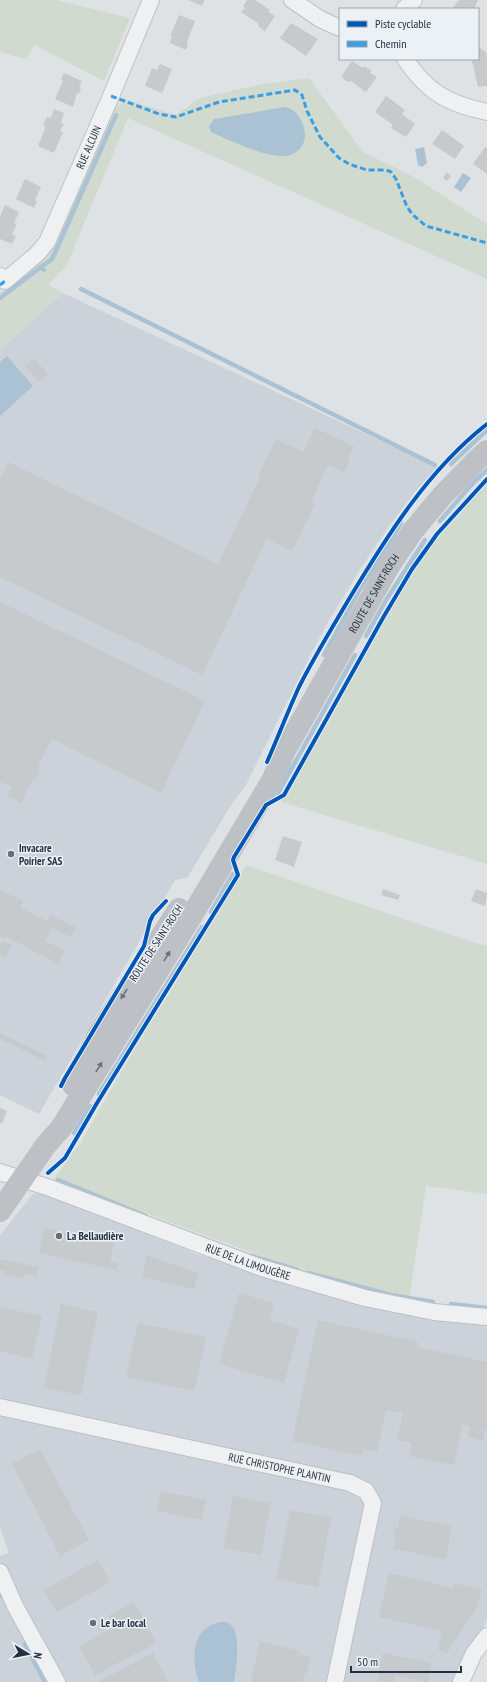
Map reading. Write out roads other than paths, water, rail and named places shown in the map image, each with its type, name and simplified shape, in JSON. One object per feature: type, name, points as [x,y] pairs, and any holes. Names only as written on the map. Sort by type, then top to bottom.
[{"type":"street","name":"RUE ALCUIN","points":[[3,279],[37,254],[47,242],[151,0]]},
{"type":"street","points":[[292,0],[320,19],[339,28]]},
{"type":"street","points":[[405,8],[414,0]]},
{"type":"street","points":[[406,60],[427,87],[441,97],[453,103],[487,112]]},
{"type":"street","name":"ROUTE DE SAINT-ROCH","points":[[0,1211],[20,1178],[65,1121],[187,924],[273,779],[284,752],[390,566],[412,532],[442,496],[487,451]]},
{"type":"street","name":"RUE DE LA LIMOUGÈRE","points":[[0,1172],[20,1178],[262,1268],[365,1298],[434,1312],[487,1317]]},
{"type":"street","name":"RUE CHRISTOPHE PLANTIN","points":[[0,1407],[350,1484],[366,1491],[373,1503],[335,1682]]},
{"type":"street","points":[[0,1572],[16,1606],[57,1682]]},
{"type":"street","points":[[460,1682],[474,1653],[487,1636]]},
{"type":"water","points":[[285,107],[292,110],[302,121],[305,137],[303,145],[298,151],[290,155],[272,155],[250,149],[211,132],[209,126],[214,119]]},
{"type":"water","points":[[424,147],[427,163],[422,167],[418,165],[415,149]]},
{"type":"water","points":[[463,173],[471,178],[461,192],[454,187]]},
{"type":"water","points":[[7,356],[33,386],[0,416],[0,362]]},
{"type":"water","points":[[220,1622],[227,1622],[235,1630],[237,1653],[234,1682],[199,1682],[196,1673],[194,1654],[196,1646],[203,1631],[210,1625]]},
{"type":"waterway","points":[[41,267],[51,260],[54,255],[116,115]]},
{"type":"waterway","points":[[0,298],[41,267],[44,270]]},
{"type":"waterway","points":[[81,289],[435,465]]},
{"type":"waterway","points":[[451,464],[487,430]]},
{"type":"waterway","points":[[440,521],[471,485],[487,470]]},
{"type":"waterway","points":[[324,655],[360,589],[401,523]]},
{"type":"waterway","points":[[366,636],[386,600],[425,540]]},
{"type":"waterway","points":[[278,793],[355,655]]},
{"type":"waterway","points":[[211,912],[233,874]]},
{"type":"waterway","points":[[99,1094],[202,927]]},
{"type":"waterway","points":[[74,1133],[90,1106]]},
{"type":"waterway","points":[[58,1180],[146,1216]]},
{"type":"waterway","points":[[252,1256],[297,1270]]},
{"type":"waterway","points":[[308,1273],[391,1295],[433,1302]]},
{"type":"waterway","points":[[451,1304],[487,1308]]},
{"type":"waterway","points":[[25,1644],[45,1682]]},
{"type":"place","name":"Invacare Poirier SAS","points":[[11,854]]},
{"type":"place","name":"La Bellaudière","points":[[59,1236]]},
{"type":"place","name":"Le bar local","points":[[93,1623]]}]
